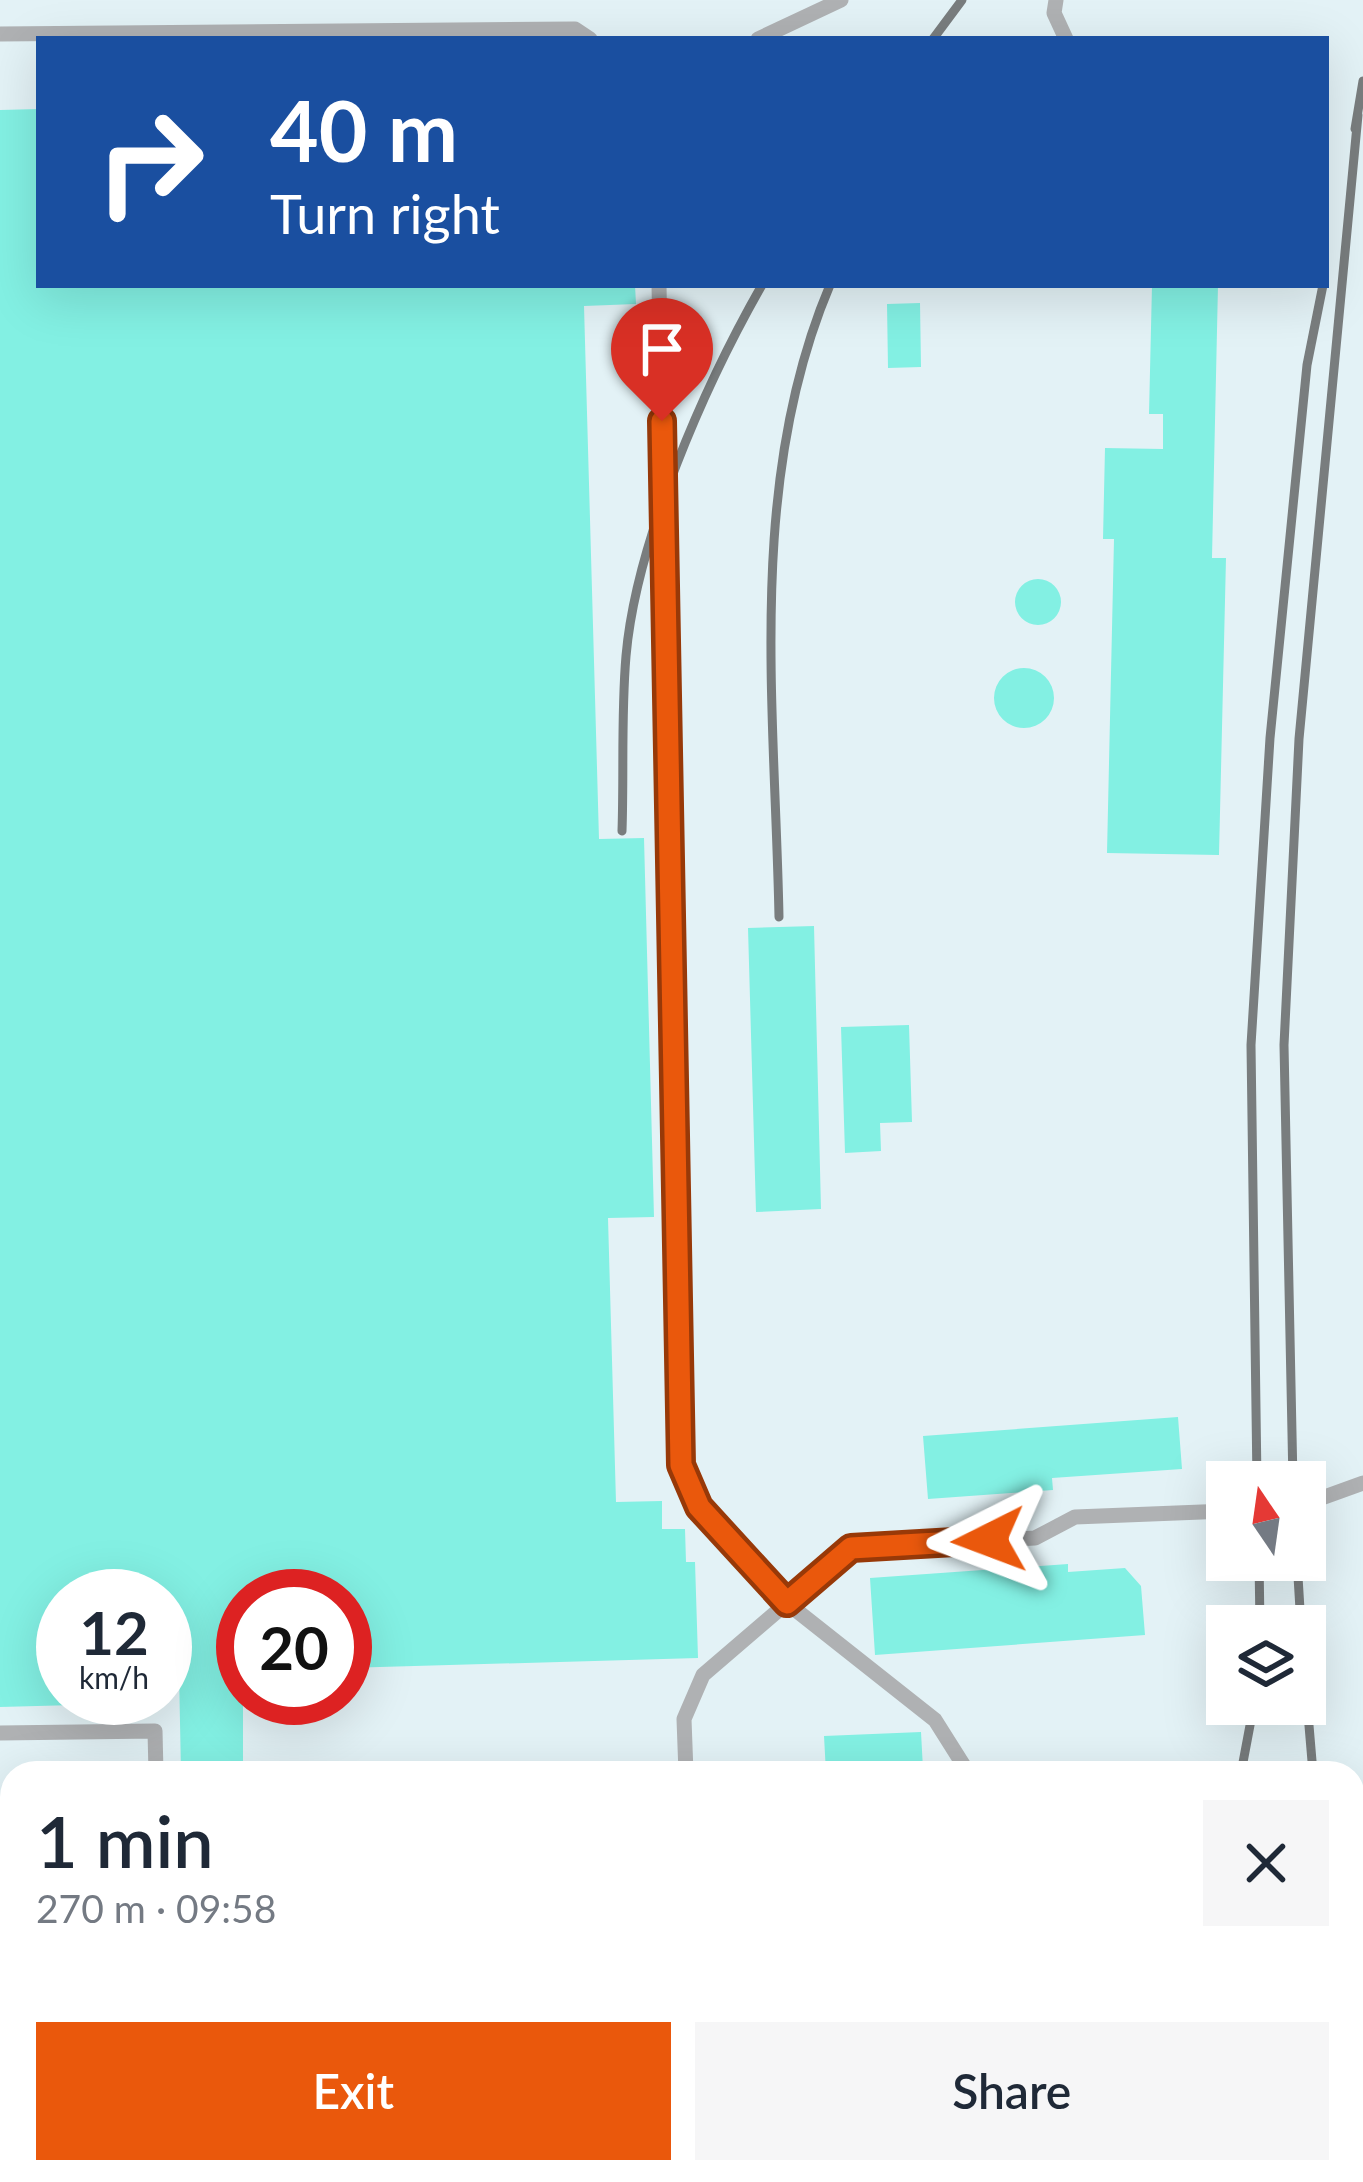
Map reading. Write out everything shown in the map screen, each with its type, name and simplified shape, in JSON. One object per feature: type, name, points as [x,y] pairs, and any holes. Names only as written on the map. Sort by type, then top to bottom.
[{"type":"lane","points":[[764,36],[841,0]]},
{"type":"lane","points":[[1056,0],[1054,14],[1065,36]]},
{"type":"lane","points":[[0,34],[575,29],[586,36]]},
{"type":"lane","points":[[659,288],[681,1465],[699,1507],[787,1603],[935,1720],[961,1761]]},
{"type":"lane","points":[[1326,1497],[1363,1484]]},
{"type":"lane","points":[[686,1761],[684,1719],[703,1675],[851,1548],[1035,1538],[1075,1517],[1206,1512]]},
{"type":"lane","points":[[0,1733],[154,1731],[155,1761]]},
{"type":"shaded area","points":[[0,0],[1363,0],[1363,1761],[0,1761]]},
{"type":"building","points":[[36,109],[36,288],[635,288],[636,304],[584,306],[599,839],[644,838],[654,1217],[608,1218],[616,1502],[662,1501],[662,1529],[685,1529],[686,1562],[695,1562],[698,1658],[372,1667],[372,1569],[216,1569],[216,1725],[243,1725],[243,1761],[181,1761],[180,1725],[192,1725],[192,1569],[36,1569],[36,1706],[0,1707],[0,110]]},
{"type":"building","points":[[1152,288],[1218,288],[1212,558],[1226,558],[1219,855],[1107,853],[1114,539],[1103,539],[1105,448],[1163,449],[1163,414],[1149,414]]},
{"type":"building","points":[[920,303],[921,367],[888,368],[887,304]]},
{"type":"building","points":[[1038,579],[1054,586],[1061,602],[1054,618],[1038,625],[1022,618],[1015,602],[1022,586]]},
{"type":"building","points":[[1024,668],[1045,677],[1054,698],[1045,719],[1024,728],[1003,719],[994,698],[1003,677]]},
{"type":"building","points":[[814,926],[821,1209],[756,1212],[748,928]]},
{"type":"building","points":[[909,1025],[912,1122],[880,1123],[881,1151],[845,1153],[841,1027]]},
{"type":"building","points":[[1178,1417],[1182,1469],[1052,1478],[1053,1490],[928,1499],[923,1436]]},
{"type":"building","points":[[1068,1564],[1068,1572],[1125,1568],[1141,1586],[1145,1635],[875,1655],[870,1578]]},
{"type":"building","points":[[921,1732],[923,1761],[825,1761],[824,1736]]},
{"type":"railway","points":[[935,36],[962,0]]},
{"type":"railway","points":[[1355,129],[1363,81]]},
{"type":"railway","points":[[1293,1461],[1284,1045],[1299,739],[1358,115]]},
{"type":"railway","points":[[622,831],[626,656],[643,564],[676,465],[760,288]]},
{"type":"railway","points":[[779,917],[771,677],[776,517],[786,438],[804,360],[829,288]]},
{"type":"railway","points":[[1257,1461],[1251,1045],[1270,738],[1307,365],[1322,288]]},
{"type":"railway","points":[[1259,1581],[1260,1605]]},
{"type":"railway","points":[[1298,1581],[1300,1605]]},
{"type":"railway","points":[[1243,1761],[1250,1725]]},
{"type":"railway","points":[[1309,1725],[1312,1761]]},
{"type":"route","points":[[662,421],[681,1465],[699,1507],[787,1603],[851,1548],[989,1540]]}]
